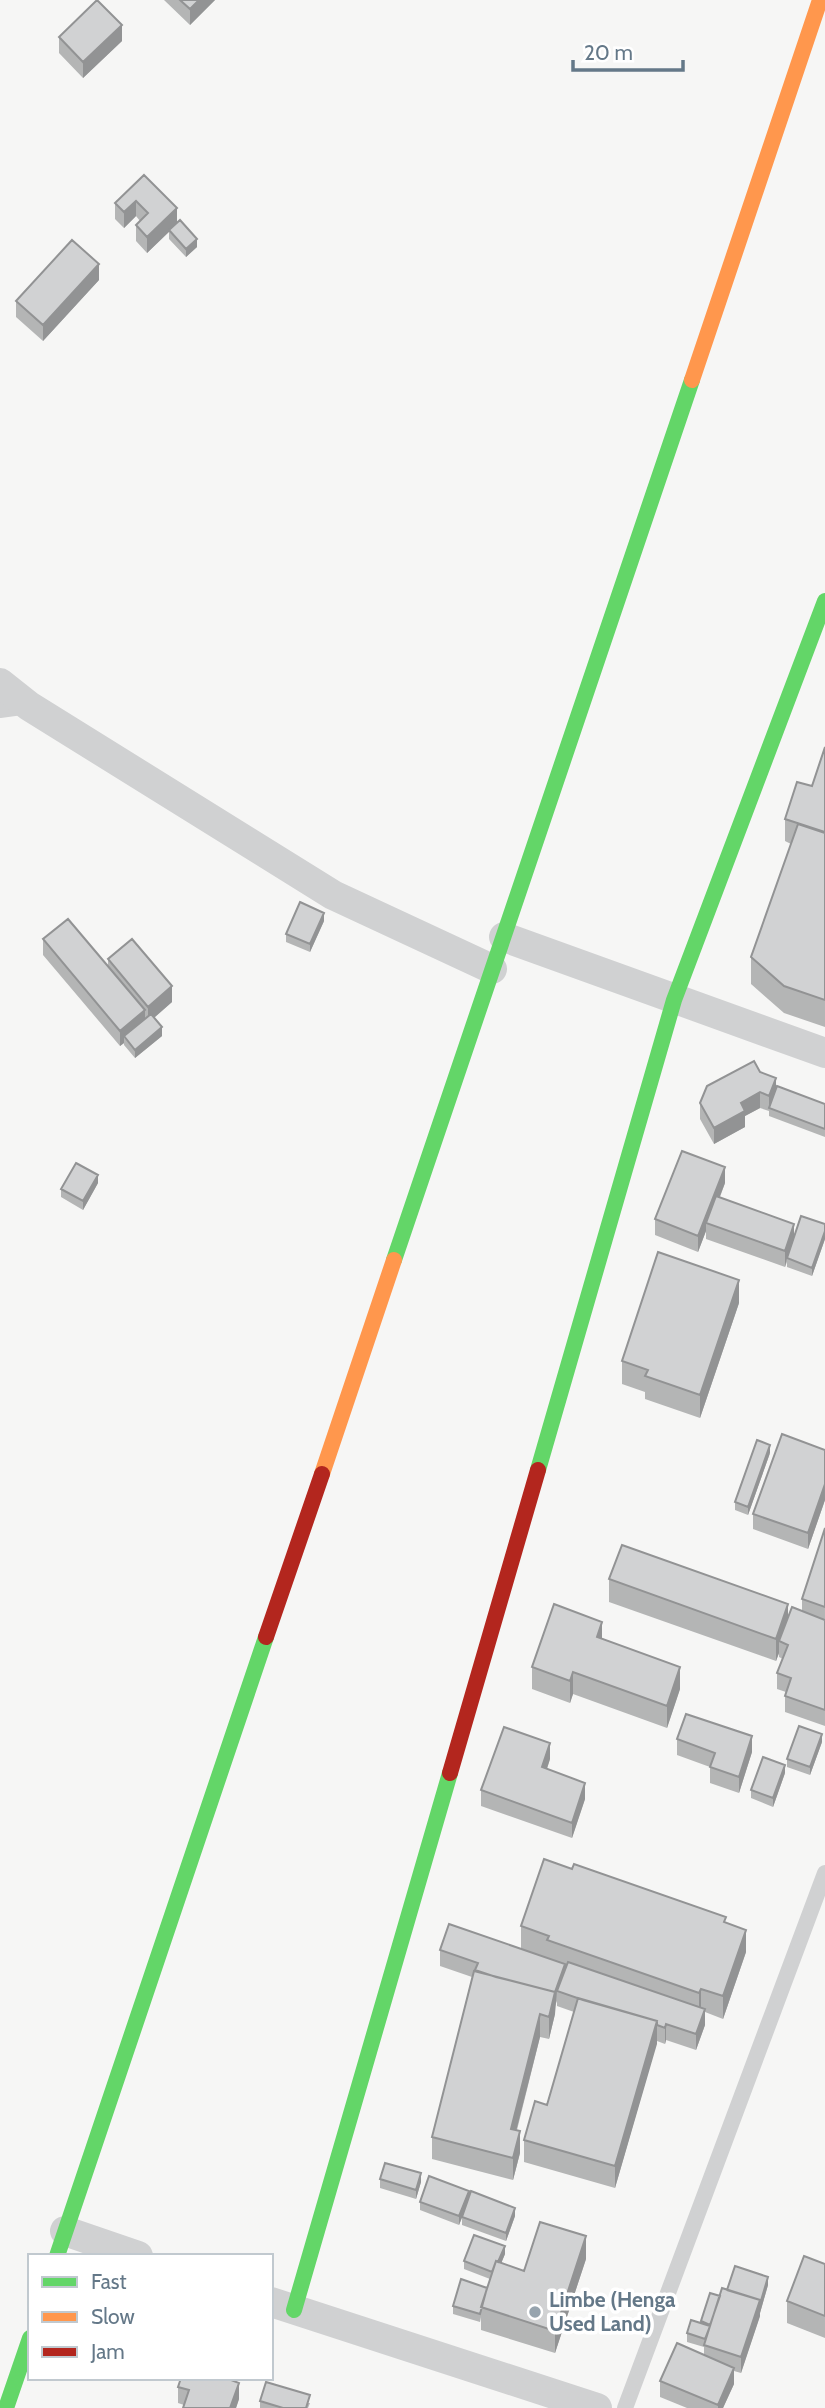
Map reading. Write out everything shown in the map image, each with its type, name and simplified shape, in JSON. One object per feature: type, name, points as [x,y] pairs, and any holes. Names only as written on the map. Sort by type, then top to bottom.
[{"type":"main road","points":[[61,2243],[820,0]]},
{"type":"main road","points":[[283,2306],[674,1000],[825,601]]},
{"type":"main road","points":[[6,2398],[28,2343]]},
{"type":"street","points":[[0,683],[14,708],[333,895],[492,969]]},
{"type":"street","points":[[504,937],[825,1054]]},
{"type":"street","points":[[61,2243],[126,2254]]},
{"type":"street","points":[[283,2306],[597,2408]]},
{"type":"lane","points":[[625,2408],[825,1873]]},
{"type":"building","points":[[97,0],[122,25],[83,62],[59,37]]},
{"type":"building","points":[[180,0],[199,0],[190,9]]},
{"type":"building","points":[[144,175],[177,208],[147,237],[136,225],[148,213],[136,201],[124,212],[115,203]]},
{"type":"building","points":[[180,220],[197,239],[186,249],[169,230]]},
{"type":"building","points":[[72,240],[99,264],[43,325],[16,301]]},
{"type":"building","points":[[825,747],[825,832],[785,819],[797,782],[812,786]]},
{"type":"building","points":[[798,824],[825,833],[825,1000],[784,986],[751,957]]},
{"type":"building","points":[[300,902],[324,913],[310,944],[286,934]]},
{"type":"building","points":[[68,919],[145,1010],[120,1031],[43,939]]},
{"type":"building","points":[[132,939],[172,986],[148,1007],[108,959]]},
{"type":"building","points":[[151,1014],[162,1027],[135,1050],[124,1036]]},
{"type":"building","points":[[754,1061],[760,1072],[776,1078],[769,1096],[760,1092],[741,1103],[745,1111],[714,1128],[700,1103],[707,1086]]},
{"type":"building","points":[[777,1086],[825,1104],[825,1129],[769,1108]]},
{"type":"building","points":[[682,1151],[725,1167],[698,1236],[655,1219]]},
{"type":"building","points":[[76,1163],[98,1175],[83,1201],[61,1189]]},
{"type":"building","points":[[716,1196],[794,1224],[785,1251],[706,1223]]},
{"type":"building","points":[[801,1216],[825,1224],[812,1268],[787,1258]]},
{"type":"building","points":[[658,1252],[739,1280],[700,1395],[645,1376],[648,1370],[622,1361]]},
{"type":"building","points":[[782,1434],[825,1450],[825,1484],[808,1533],[753,1514]]},
{"type":"building","points":[[757,1440],[770,1445],[748,1507],[735,1502]]},
{"type":"building","points":[[825,1528],[825,1607],[802,1599]]},
{"type":"building","points":[[622,1545],[788,1604],[776,1639],[609,1579]]},
{"type":"building","points":[[554,1604],[602,1622],[597,1637],[680,1667],[667,1706],[573,1672],[570,1681],[532,1667]]},
{"type":"building","points":[[792,1607],[825,1620],[825,1710],[785,1696],[791,1678],[777,1673],[788,1645],[779,1641]]},
{"type":"building","points":[[686,1714],[752,1736],[739,1777],[710,1767],[715,1753],[677,1739]]},
{"type":"building","points":[[799,1726],[822,1734],[810,1767],[787,1759]]},
{"type":"building","points":[[504,1727],[550,1743],[542,1767],[585,1783],[572,1823],[481,1790]]},
{"type":"building","points":[[763,1757],[785,1765],[773,1798],[751,1790]]},
{"type":"building","points":[[544,1859],[572,1869],[574,1864],[726,1917],[724,1922],[746,1930],[723,1996],[701,1989],[699,1993],[547,1940],[549,1936],[521,1926]]},
{"type":"building","points":[[449,1924],[565,1964],[555,1992],[475,1970],[478,1963],[440,1950]]},
{"type":"building","points":[[568,1962],[705,2009],[696,2034],[666,2024],[665,2028],[657,2025],[657,2021],[557,1991]]},
{"type":"building","points":[[474,1971],[555,1992],[549,2017],[540,2014],[511,2129],[520,2131],[513,2158],[432,2137]]},
{"type":"building","points":[[578,1998],[657,2021],[615,2166],[524,2140],[535,2101],[547,2105]]},
{"type":"building","points":[[385,2163],[421,2173],[416,2190],[380,2179]]},
{"type":"building","points":[[429,2176],[469,2191],[459,2216],[420,2202]]},
{"type":"building","points":[[471,2191],[515,2208],[506,2233],[462,2217]]},
{"type":"building","points":[[540,2222],[586,2236],[555,2331],[481,2307],[496,2261],[524,2271]]},
{"type":"building","points":[[474,2235],[505,2246],[492,2272],[464,2261]]},
{"type":"building","points":[[804,2256],[825,2264],[825,2316],[787,2301]]},
{"type":"building","points":[[735,2266],[768,2277],[760,2304],[760,2300],[727,2290]]},
{"type":"building","points":[[461,2279],[487,2288],[480,2314],[453,2306]]},
{"type":"building","points":[[722,2288],[760,2300],[741,2357],[704,2345]]},
{"type":"building","points":[[710,2293],[720,2296],[710,2325],[701,2321]]},
{"type":"building","points":[[691,2320],[710,2326],[705,2339],[687,2333]]},
{"type":"building","points":[[677,2343],[734,2368],[718,2405],[660,2381]]},
{"type":"building","points":[[180,2380],[231,2380],[239,2383],[230,2408],[183,2408],[189,2390],[178,2387]]},
{"type":"building","points":[[266,2382],[310,2395],[306,2408],[283,2408],[260,2401]]},
{"type":"traffic: fast","points":[[394,1260],[692,380]]},
{"type":"traffic: fast","points":[[538,1470],[674,1000],[825,601]]},
{"type":"traffic: fast","points":[[58,2254],[266,1637]]},
{"type":"traffic: fast","points":[[294,2310],[450,1773]]},
{"type":"traffic: fast","points":[[6,2408],[28,2344]]},
{"type":"traffic: slow","points":[[692,380],[820,0]]},
{"type":"traffic: slow","points":[[322,1474],[394,1260]]},
{"type":"traffic: jam","points":[[450,1773],[538,1470]]},
{"type":"traffic: jam","points":[[266,1637],[322,1474]]},
{"type":"place","name":"Limbe (Henga Used Land)","points":[[535,2312]]}]
